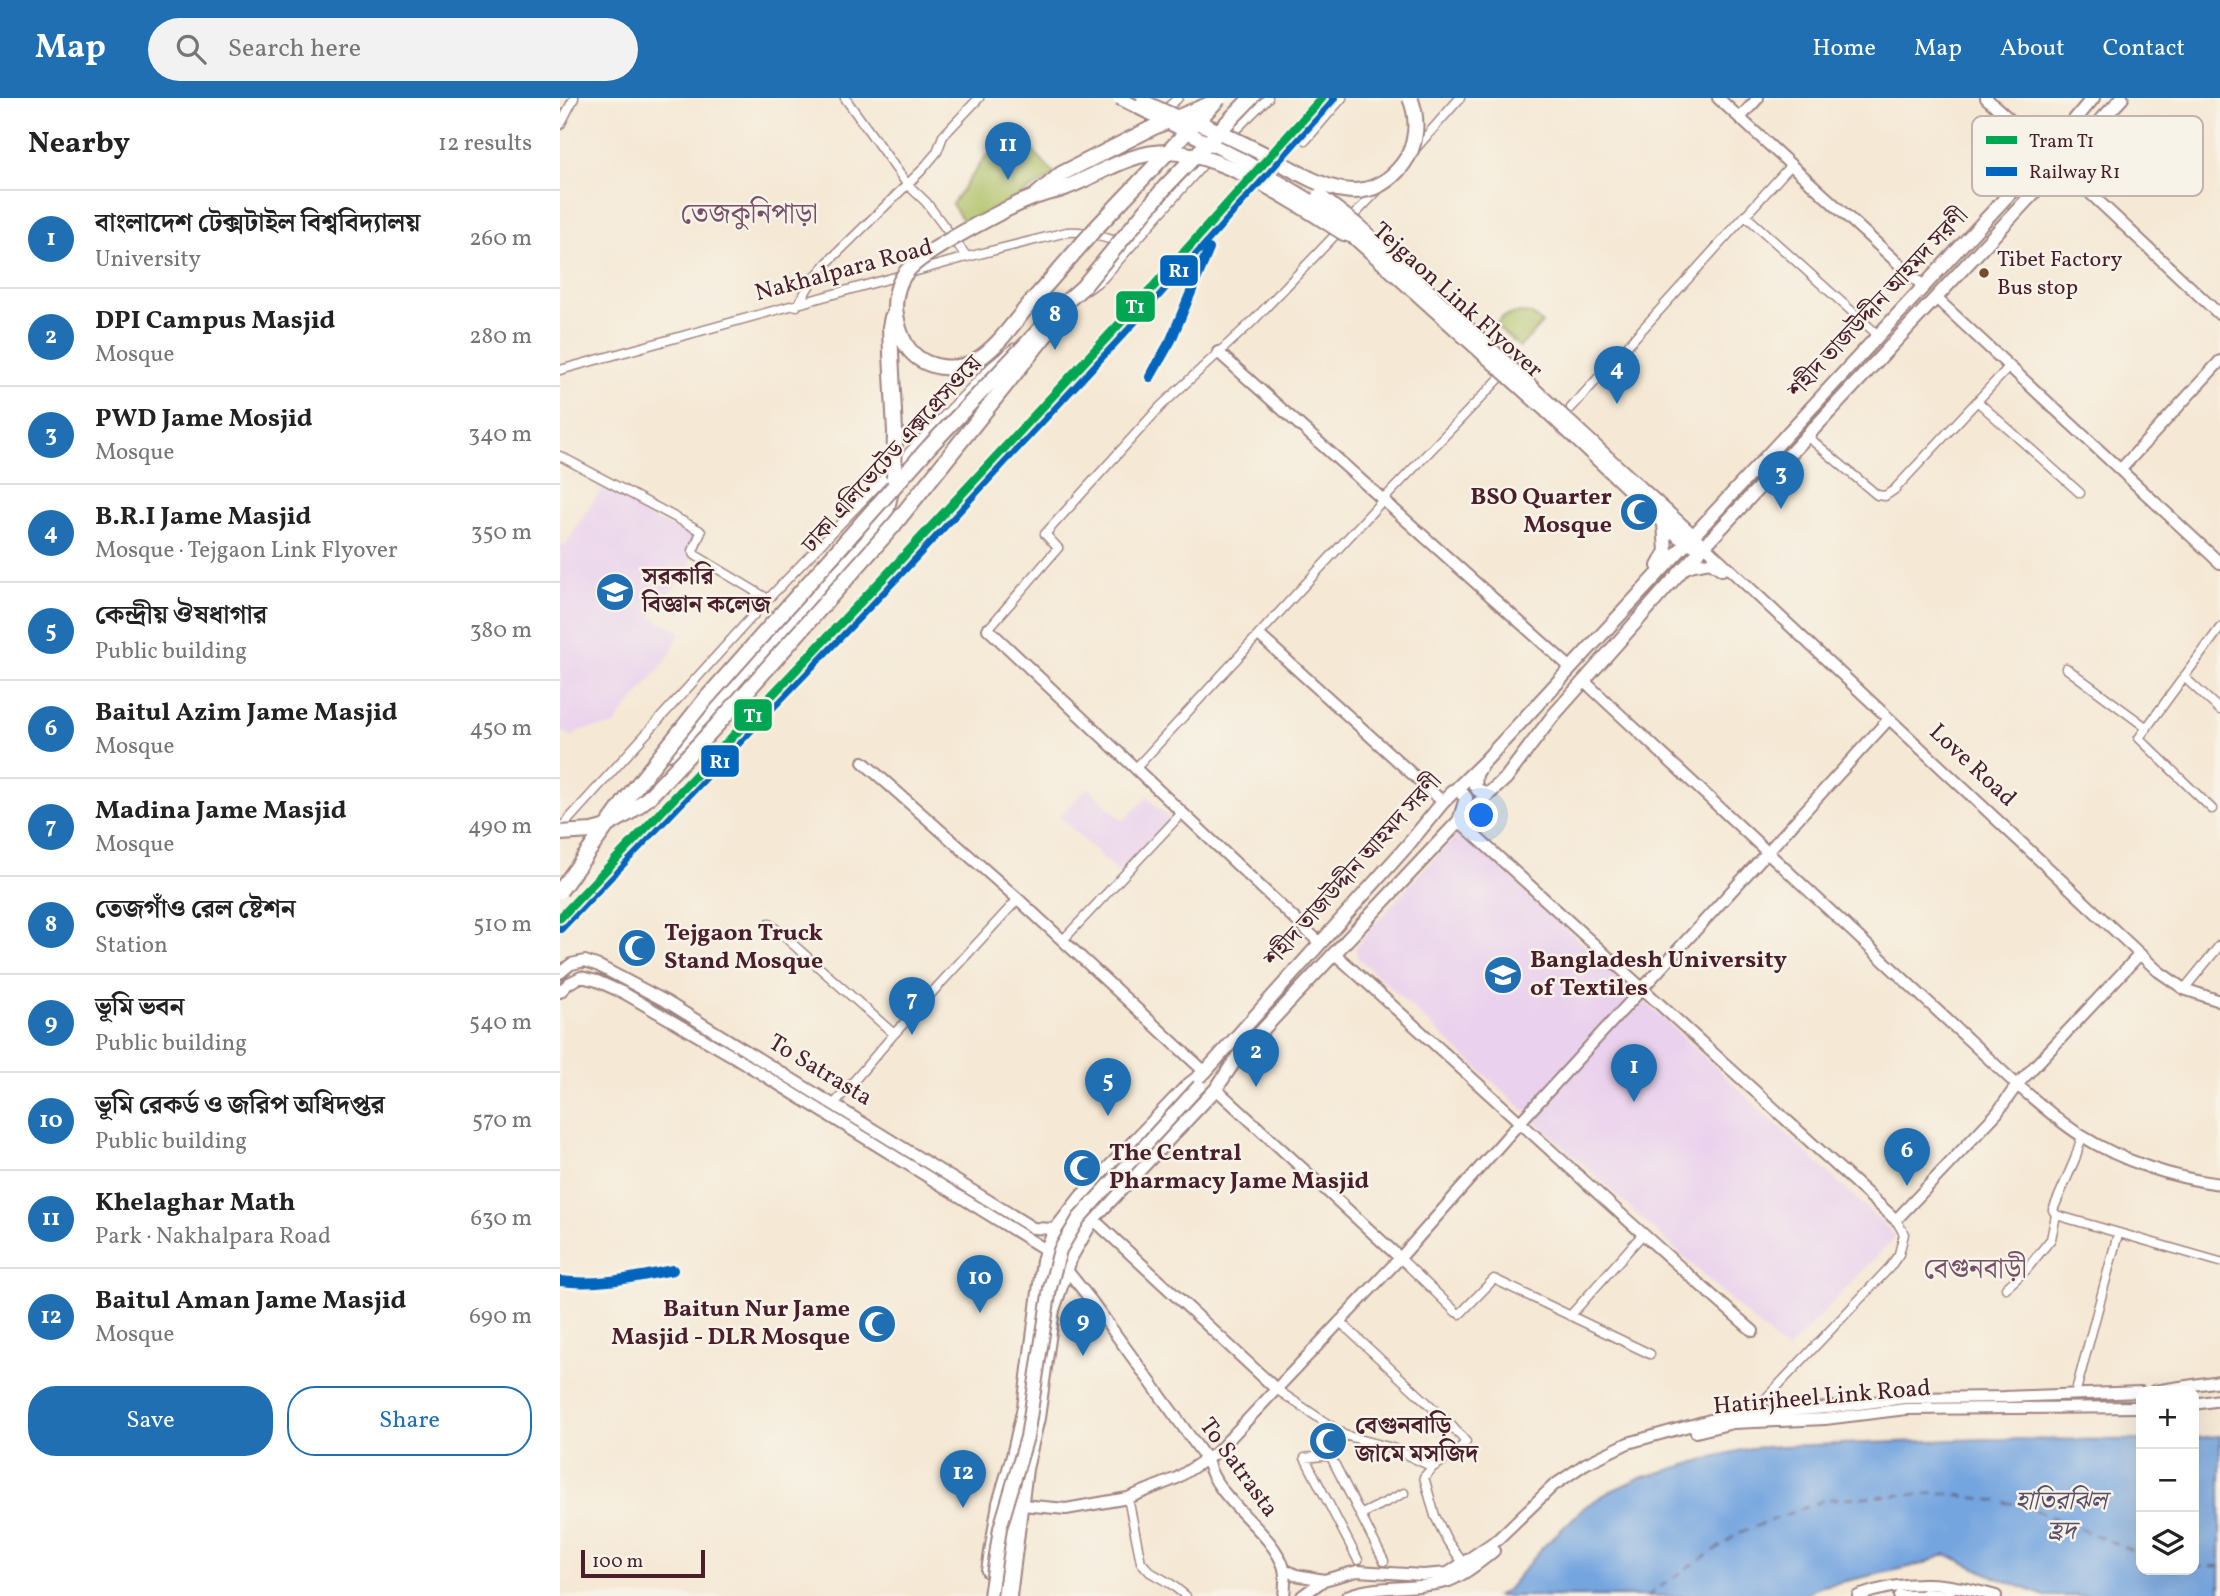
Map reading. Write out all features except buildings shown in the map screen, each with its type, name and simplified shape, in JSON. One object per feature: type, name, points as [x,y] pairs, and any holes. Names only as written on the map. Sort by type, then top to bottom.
[{"type":"highway","points":[[1222,98],[1095,229],[1000,339],[980,358],[970,364],[944,367],[925,363],[907,347],[901,336],[895,309],[895,294],[900,282],[916,262],[1033,198],[1063,189],[1128,159],[1166,152],[1194,156],[1226,167],[1269,188],[1344,233],[1354,236]]},
{"type":"highway","points":[[1033,198],[1072,169],[1154,127],[1222,98]]},
{"type":"highway","name":"ঢাকা এলিভেটেড এক্সপ্রেসওয়ে","points":[[560,891],[645,775],[704,701],[929,447],[1083,287],[1166,186],[1251,98]]},
{"type":"highway","points":[[1168,111],[1208,126],[1323,186],[1354,191],[1383,182],[1396,173],[1405,161],[1412,147],[1415,125],[1410,98]]},
{"type":"highway","points":[[560,831],[593,831],[603,828],[629,813],[656,790],[894,525],[990,408],[1083,287]]},
{"type":"highway","points":[[645,775],[728,694],[860,549],[886,512],[894,474],[895,432],[890,327],[895,309]]},
{"type":"main road","name":"Tejgaon Link Flyover","points":[[1119,98],[1282,181],[1318,205],[1618,473]]},
{"type":"main road","name":"Tejgaon Link Flyover","points":[[1137,98],[1247,151],[1312,190],[1343,214],[1459,318],[1690,539]]},
{"type":"main road","name":"শহীদ তাজউদ্দীন আহমদ সরণী","points":[[2078,116],[2093,98]]},
{"type":"main road","name":"শহীদ তাজউদ্দীন আহমদ সরণী","points":[[2105,116],[2122,98]]},
{"type":"main road","name":"শহীদ তাজউদ্দীন আহমদ সরণী","points":[[988,1596],[992,1536],[1024,1407],[1046,1250],[1056,1229],[1081,1197],[1187,1086],[1205,1072],[1448,797],[2007,196]]},
{"type":"main road","name":"শহীদ তাজউদ্দীন আহমদ সরণী","points":[[1026,1469],[1038,1418],[1060,1284],[1074,1249],[1089,1224],[1216,1089],[1238,1056],[1459,821],[1506,778],[1552,717],[1684,569],[2031,196]]},
{"type":"main road","points":[[1779,443],[1791,455]]},
{"type":"main road","points":[[1632,602],[1634,592],[1660,564],[1666,551],[1666,518],[1706,522]]},
{"type":"main road","points":[[1690,539],[1705,546]]},
{"type":"main road","points":[[1483,762],[1476,775],[1475,786],[1488,794]]},
{"type":"main road","points":[[1448,797],[1460,791],[1466,798],[1459,821]]},
{"type":"main road","points":[[988,1596],[1000,1528],[1027,1437],[1050,1288],[1060,1250],[1068,1234],[1087,1209],[1189,1099],[1205,1072]]},
{"type":"main road","points":[[1056,1229],[1089,1224]]},
{"type":"main road","points":[[1046,1250],[1062,1256],[1074,1249]]},
{"type":"main road","points":[[1046,1250],[1066,1269]]},
{"type":"main road","points":[[1041,1278],[1060,1284]]},
{"type":"main road","points":[[1001,1596],[1009,1529],[1026,1469]]},
{"type":"main road","points":[[1010,1596],[1026,1469]]},
{"type":"street","points":[[560,125],[573,98]]},
{"type":"street","points":[[845,98],[907,184],[926,202],[967,257]]},
{"type":"street","points":[[1128,98],[1222,144]]},
{"type":"street","points":[[1168,111],[1178,98]]},
{"type":"street","points":[[560,831],[768,599],[992,366],[1103,278],[1222,144],[1268,98]]},
{"type":"street","points":[[1307,140],[1342,98]]},
{"type":"street","points":[[1319,942],[988,629],[1058,548],[1045,534],[1161,406],[1253,321],[1359,212],[1461,98]]},
{"type":"street","points":[[1718,98],[1923,286]]},
{"type":"street","points":[[1740,118],[1758,98]]},
{"type":"street","points":[[1986,98],[2006,116]]},
{"type":"street","points":[[796,306],[827,263],[937,152],[943,136],[977,99]]},
{"type":"street","points":[[1571,408],[1791,165]]},
{"type":"street","points":[[2093,196],[2220,315]]},
{"type":"street","points":[[1746,216],[1878,335]]},
{"type":"street","name":"Nakhalpara Road","points":[[560,370],[967,257],[1082,230],[1094,236],[1128,244],[1138,240]]},
{"type":"street","points":[[1936,298],[2220,563]]},
{"type":"street","points":[[1219,352],[1570,668]]},
{"type":"street","points":[[1135,769],[1382,501],[1518,359]]},
{"type":"street","points":[[2121,469],[2220,361]]},
{"type":"street","points":[[1808,437],[1877,495],[1885,496],[1894,490],[2009,367]]},
{"type":"street","points":[[1977,401],[2080,494]]},
{"type":"street","points":[[560,456],[699,530],[701,532],[693,551],[695,555],[768,599]]},
{"type":"street","name":"Love Road","points":[[1705,546],[2158,971],[2184,989],[2220,1001]]},
{"type":"street","points":[[1684,569],[1702,563],[1714,563],[1754,601],[1773,610]]},
{"type":"street","points":[[2212,809],[2139,738],[2220,628]]},
{"type":"street","points":[[1260,636],[1448,797]]},
{"type":"street","points":[[2066,668],[2147,728]]},
{"type":"street","points":[[2184,677],[2220,710]]},
{"type":"street","points":[[1584,681],[2017,1085],[2082,1136],[2140,1163],[2194,1180],[2220,1184]]},
{"type":"street","points":[[1022,1505],[1066,1509],[1128,1498],[1186,1473],[1207,1460],[1230,1440],[1400,1258],[1521,1121],[1889,719]]},
{"type":"street","points":[[863,762],[1063,940],[1205,1072]]},
{"type":"street","points":[[1063,940],[1182,813]]},
{"type":"street","points":[[1459,821],[1896,1220],[1905,1234],[1899,1254],[1867,1293],[1753,1412]]},
{"type":"street","points":[[828,1114],[894,1034],[1018,900]]},
{"type":"street","points":[[769,923],[894,1034]]},
{"type":"street","points":[[2184,989],[2220,945]]},
{"type":"street","points":[[1335,954],[1521,1121],[1642,1235],[1753,1331]]},
{"type":"street","points":[[1896,1220],[2140,954]]},
{"type":"street","points":[[560,973],[575,962],[591,963],[586,978]]},
{"type":"street","name":"To Satrasta","points":[[591,963],[667,1002],[1033,1228],[1056,1229]]},
{"type":"street","points":[[560,992],[576,978],[586,978],[609,986],[828,1114],[1046,1250]]},
{"type":"street","points":[[661,1014],[667,1002]]},
{"type":"street","points":[[1216,1089],[1456,1312],[1460,1314],[1494,1279],[1650,1354]]},
{"type":"street","points":[[2082,1136],[2076,1159],[2053,1210],[2056,1215],[2220,1262]]},
{"type":"street","points":[[2006,1288],[2026,1270],[2050,1239],[2056,1215]]},
{"type":"street","points":[[1089,1224],[1107,1233],[1276,1389],[1344,1435],[1392,1448],[1433,1467]]},
{"type":"street","points":[[2077,1387],[2118,1234]]},
{"type":"street","points":[[1570,1316],[1642,1235]]},
{"type":"street","name":"To Satrasta","points":[[1066,1269],[1207,1460],[1214,1479],[1267,1542],[1284,1569]]},
{"type":"street","points":[[1055,1305],[1068,1291],[1079,1292],[1090,1299]]},
{"type":"street","points":[[1339,1321],[1448,1422],[1466,1443],[1452,1456],[1433,1467],[1424,1477],[1435,1516],[1461,1560]]},
{"type":"street","points":[[2187,1386],[2220,1381]]},
{"type":"street","name":"Hatirjheel Link Road","points":[[1302,1596],[1324,1580],[1343,1574],[1366,1570],[1423,1575],[1442,1574],[1455,1569],[1481,1556],[1553,1486],[1585,1464],[1628,1443],[1728,1415],[1828,1408],[1904,1398],[2136,1392]]},
{"type":"street","points":[[2199,1403],[2220,1400]]},
{"type":"street","name":"Hatirjheel Link Road","points":[[1347,1596],[1365,1589],[1451,1580],[1510,1536],[1549,1496],[1589,1468],[1623,1450],[1721,1425],[1946,1408],[2136,1407]]},
{"type":"street","points":[[1344,1435],[1331,1451],[1331,1455],[1384,1561]]},
{"type":"street","points":[[1331,1455],[1305,1458],[1358,1560]]},
{"type":"street","points":[[1186,1473],[1201,1473],[1214,1479]]},
{"type":"street","points":[[1360,1515],[1404,1493]]},
{"type":"street","points":[[1128,1498],[1141,1562],[1150,1572],[1185,1596]]},
{"type":"street","points":[[1284,1596],[1284,1569],[1296,1575],[1324,1580]]},
{"type":"street","points":[[1858,1596],[1909,1584],[1934,1583],[1996,1596]]},
{"type":"street","points":[[1899,1596],[1951,1596]]},
{"type":"shaded area","name":"সরকারি বিজ্ঞান কলেজ","points":[[604,486],[627,499],[653,520],[696,536],[689,569],[650,616],[681,632],[667,659],[613,726],[580,730],[573,737],[563,731],[560,734],[560,544],[565,546]]},
{"type":"shaded area","points":[[1088,787],[1123,821],[1147,797],[1172,821],[1121,875],[1060,817]]},
{"type":"shaded area","points":[[1461,830],[1896,1236],[1786,1351],[1358,958],[1355,949],[1366,933]]},
{"type":"green space","points":[[1009,145],[1030,147],[1055,174],[966,225],[952,204],[986,156]]},
{"type":"green space","points":[[1516,313],[1531,314],[1542,323],[1520,347],[1495,325],[1503,317]]},
{"type":"water","name":"হাতিরঝিল হ্রদ","points":[[2220,1436],[2220,1596],[2045,1596],[1946,1554],[1923,1564],[1819,1587],[1803,1596],[1497,1596],[1507,1590],[1542,1548],[1586,1506],[1637,1479],[1751,1448],[1983,1439],[2136,1440],[2136,1575],[2199,1575],[2199,1438]]},
{"type":"ferry route","points":[[1647,1596],[1741,1532],[1827,1499],[1943,1493],[2023,1505],[2136,1552]]},
{"type":"ferry route","points":[[2199,1566],[2220,1566]]},
{"type":"tram line","name":"T1","points":[[560,918],[891,570],[1136,306],[1322,98]]},
{"type":"rail line","name":"R1","points":[[560,928],[897,576],[1142,312],[1333,98]]},
{"type":"rail line","name":"R1","points":[[1150,377],[1171,340],[1209,249]]},
{"type":"rail line","name":"R1","points":[[560,1281],[603,1282],[673,1270]]},
{"type":"place","name":"Khelaghar Math","points":[[1008,180]]},
{"type":"place","name":"Tibet Factory Bus stop","points":[[1984,273]]},
{"type":"place","name":"তেজগাঁও রেল ষ্টেশন","points":[[1055,350]]},
{"type":"place","name":"B.R.I Jame Masjid","points":[[1617,404]]},
{"type":"place","name":"PWD Jame Mosjid","points":[[1781,509]]},
{"type":"place","name":"BSO Quarter Mosque","points":[[1639,512]]},
{"type":"place","name":"সরকারি বিজ্ঞান কলেজ","points":[[615,592]]},
{"type":"place","name":"Tejgaon Truck Stand Mosque","points":[[637,948]]},
{"type":"place","name":"Bangladesh University of Textiles","points":[[1503,975]]},
{"type":"place","name":"Madina Jame Masjid","points":[[912,1035]]},
{"type":"place","name":"DPI Campus Masjid","points":[[1256,1087]]},
{"type":"place","name":"বাংলাদেশ টেক্সটাইল বিশ্ববিদ্যালয়","points":[[1634,1102]]},
{"type":"place","name":"কেন্দ্রীয় ঔষধাগার","points":[[1108,1116]]},
{"type":"place","name":"The Central Pharmacy Jame Masjid","points":[[1082,1168]]},
{"type":"place","name":"Baitul Azim Jame Masjid","points":[[1907,1186]]},
{"type":"place","name":"ভূমি রেকর্ড ও জরিপ অধিদপ্তর","points":[[980,1313]]},
{"type":"place","name":"Baitun Nur Jame Masjid - DLR Mosque","points":[[877,1324]]},
{"type":"place","name":"ভূমি ভবন","points":[[1083,1356]]},
{"type":"place","name":"বেগুনবাড়ি জামে মসজিদ","points":[[1328,1441]]},
{"type":"place","name":"Baitul Aman Jame Masjid","points":[[963,1508]]},
{"type":"district","name":"তেজকুনিপাড়া","points":[[749,215]]},
{"type":"district","name":"বেগুনবাড়ী","points":[[1975,1270]]}]
